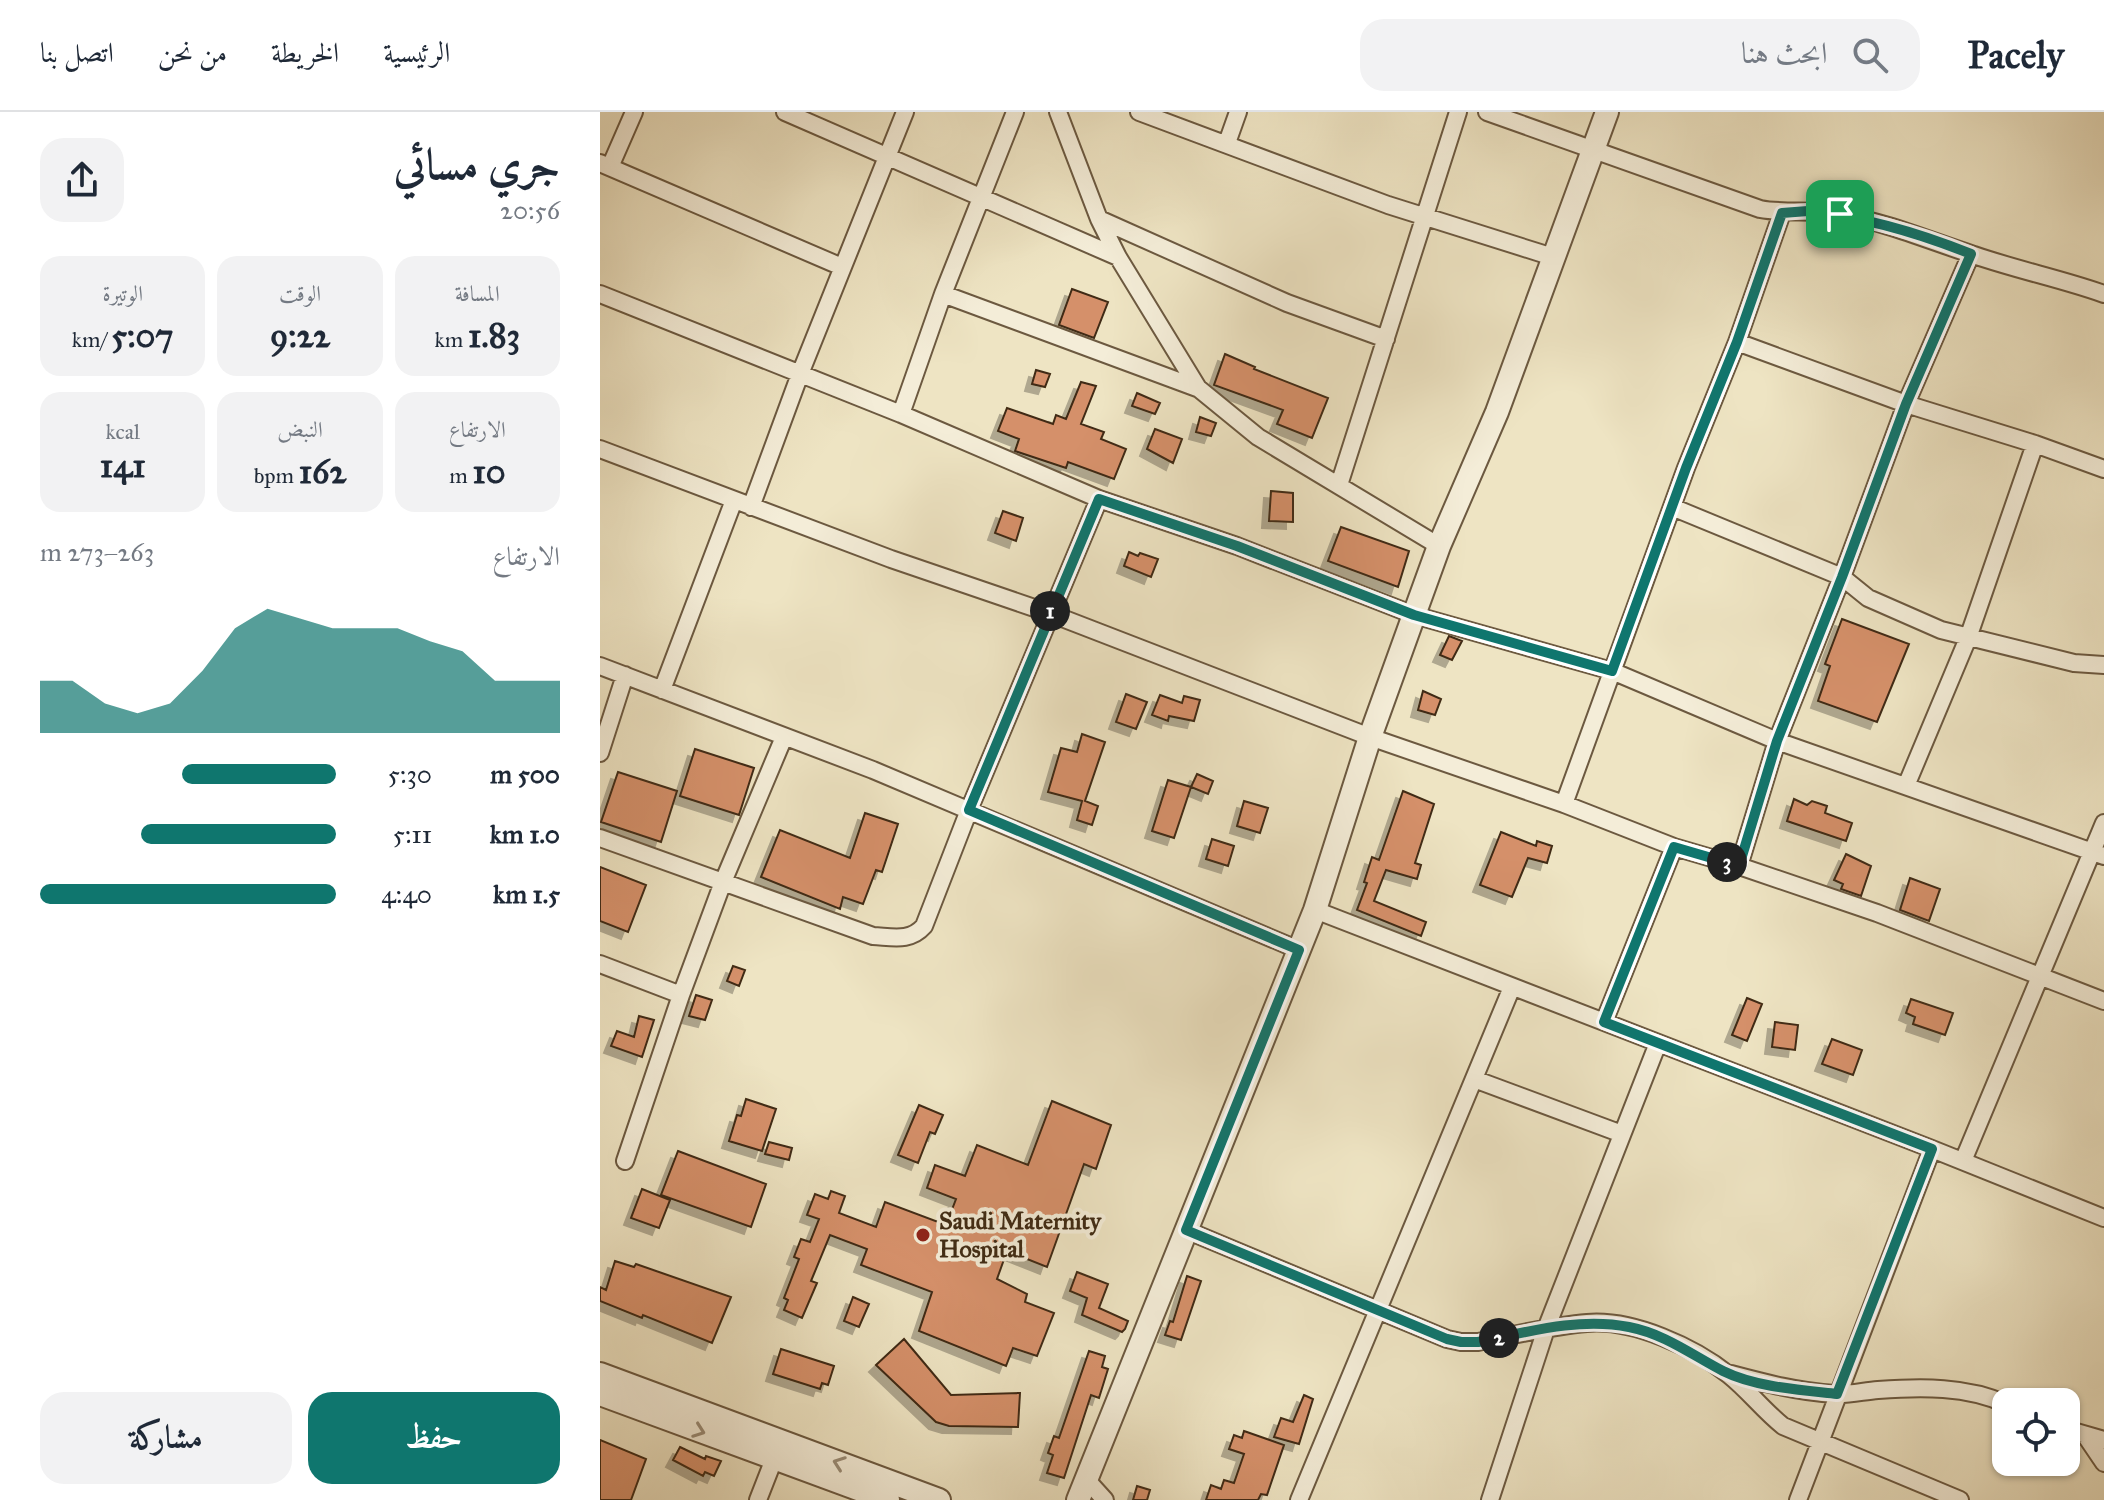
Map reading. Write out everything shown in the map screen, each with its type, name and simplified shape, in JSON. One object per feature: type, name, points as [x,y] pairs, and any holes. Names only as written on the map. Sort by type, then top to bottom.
[{"type":"street","points":[[634,112],[605,165],[842,267]]},
{"type":"street","points":[[751,507],[800,374],[905,112]]},
{"type":"street","points":[[901,414],[943,294],[1015,112]]},
{"type":"street","points":[[1058,112],[1099,219],[1118,257],[1198,388]]},
{"type":"street","points":[[1139,112],[1426,217],[1553,257]]},
{"type":"street","points":[[1227,143],[1238,112]]},
{"type":"street","points":[[1339,485],[1458,112]]},
{"type":"street","points":[[1487,112],[1760,209],[1782,213],[1808,211],[1840,214],[1931,238],[1971,254],[2104,294]]},
{"type":"street","points":[[1078,1500],[1315,910],[1370,737],[1439,546],[1497,412],[1607,112]]},
{"type":"street","points":[[788,113],[1118,257]]},
{"type":"street","points":[[1564,804],[1672,507],[1737,342],[1782,213]]},
{"type":"street","points":[[1099,219],[1287,303],[1386,339]]},
{"type":"street","points":[[1739,866],[1777,741],[1906,404],[1971,254]]},
{"type":"street","points":[[600,294],[901,414],[1099,499],[1237,546],[1414,615],[1612,671],[1777,741],[2098,854]]},
{"type":"street","points":[[943,294],[1198,388],[1258,437],[1439,546]]},
{"type":"street","points":[[1737,342],[1906,404],[2104,469]]},
{"type":"street","points":[[1906,786],[1968,638],[2035,444]]},
{"type":"street","points":[[600,449],[891,559],[1049,613],[1370,737],[1564,804],[1674,847],[1877,913],[2104,1001]]},
{"type":"street","points":[[600,838],[873,936],[905,938],[916,935],[924,926],[1049,613],[1099,499]]},
{"type":"street","points":[[662,690],[734,500]]},
{"type":"street","points":[[1672,507],[1842,577],[1868,598],[1941,630],[2074,663],[2104,665]]},
{"type":"street","points":[[600,666],[969,810],[1299,950]]},
{"type":"street","points":[[600,753],[625,675]]},
{"type":"street","points":[[625,1161],[723,882],[784,737]]},
{"type":"street","points":[[1963,1161],[2040,977],[2098,854],[2104,823]]},
{"type":"street","points":[[1604,1022],[1674,847]]},
{"type":"street","points":[[1315,910],[2104,1218]]},
{"type":"street","points":[[600,964],[681,995]]},
{"type":"street","points":[[1299,1500],[1512,987]]},
{"type":"street","points":[[1490,1500],[1546,1329],[1658,1043]]},
{"type":"street","points":[[1474,1079],[1622,1134]]},
{"type":"street","points":[[1798,1500],[1932,1149]]},
{"type":"street","points":[[1186,1230],[1447,1339],[1461,1342],[1590,1323],[1630,1327],[1671,1340],[1726,1372],[1755,1396],[1783,1426],[1960,1500]]},
{"type":"street","points":[[1726,1372],[1782,1387],[1837,1394],[1941,1389],[1992,1397]]},
{"type":"street","points":[[600,1374],[651,1403],[774,1459],[888,1500]]},
{"type":"street","points":[[600,1394],[651,1403],[937,1500]]},
{"type":"street","points":[[2080,1433],[2104,1440]]},
{"type":"street","points":[[2085,1435],[2104,1463]]},
{"type":"street","points":[[758,1500],[774,1459]]},
{"type":"street","points":[[1086,1479],[1105,1500]]},
{"type":"building","points":[[1072,289],[1108,302],[1094,338],[1059,325]]},
{"type":"building","points":[[1225,354],[1254,369],[1328,398],[1312,438],[1277,424],[1283,410],[1214,385]]},
{"type":"building","points":[[1036,370],[1050,374],[1045,387],[1032,384]]},
{"type":"building","points":[[1081,382],[1096,386],[1081,424],[1104,432],[1101,439],[1126,449],[1114,479],[1068,462],[1066,468],[1015,451],[1019,439],[998,431],[1007,408],[1053,424],[1056,415],[1066,419]]},
{"type":"building","points":[[1137,393],[1160,403],[1155,414],[1132,406]]},
{"type":"building","points":[[1200,417],[1216,423],[1211,436],[1196,432]]},
{"type":"building","points":[[1155,429],[1182,439],[1173,463],[1147,449]]},
{"type":"building","points":[[1271,491],[1293,493],[1293,522],[1269,521]]},
{"type":"building","points":[[1003,511],[1023,518],[1016,541],[995,533]]},
{"type":"building","points":[[1341,527],[1409,551],[1398,587],[1328,561]]},
{"type":"building","points":[[1129,552],[1158,559],[1151,577],[1124,566]]},
{"type":"building","points":[[1842,619],[1909,644],[1877,722],[1818,701],[1830,666],[1825,664]]},
{"type":"building","points":[[1449,636],[1462,641],[1452,660],[1440,655]]},
{"type":"building","points":[[1423,691],[1441,699],[1435,715],[1418,710]]},
{"type":"building","points":[[1126,694],[1147,702],[1136,729],[1116,722]]},
{"type":"building","points":[[1160,695],[1182,703],[1184,696],[1200,700],[1194,721],[1169,716],[1168,721],[1152,715]]},
{"type":"building","points":[[1082,734],[1105,742],[1085,801],[1098,806],[1092,825],[1077,820],[1082,801],[1048,792],[1061,748],[1077,752]]},
{"type":"building","points":[[695,749],[754,768],[739,815],[680,796]]},
{"type":"building","points":[[618,772],[677,791],[661,842],[601,822]]},
{"type":"building","points":[[1197,774],[1213,781],[1208,794],[1191,787]]},
{"type":"building","points":[[1168,780],[1191,787],[1174,838],[1152,831]]},
{"type":"building","points":[[1403,791],[1434,804],[1415,863],[1421,865],[1417,879],[1386,870],[1374,901],[1426,922],[1421,936],[1357,910],[1372,857],[1379,860]]},
{"type":"building","points":[[1794,799],[1807,805],[1812,801],[1827,806],[1825,813],[1852,823],[1846,841],[1787,821]]},
{"type":"building","points":[[1244,801],[1268,808],[1260,833],[1237,826]]},
{"type":"building","points":[[865,813],[898,824],[882,872],[876,870],[863,904],[843,897],[840,909],[761,877],[780,830],[850,858]]},
{"type":"building","points":[[1501,832],[1536,846],[1537,841],[1552,846],[1547,863],[1528,858],[1512,897],[1480,885]]},
{"type":"building","points":[[1212,839],[1234,846],[1228,866],[1206,859]]},
{"type":"building","points":[[1846,854],[1871,866],[1861,896],[1841,889],[1843,884],[1834,880]]},
{"type":"building","points":[[600,867],[646,885],[628,932],[600,921]]},
{"type":"building","points":[[1910,878],[1940,889],[1929,921],[1900,910]]},
{"type":"building","points":[[733,966],[745,970],[739,986],[727,981]]},
{"type":"building","points":[[696,995],[712,1000],[705,1020],[689,1016]]},
{"type":"building","points":[[1747,998],[1762,1004],[1747,1041],[1732,1035]]},
{"type":"building","points":[[1911,999],[1953,1013],[1945,1035],[1913,1024],[1915,1017],[1906,1013]]},
{"type":"building","points":[[639,1016],[654,1020],[642,1057],[611,1046],[617,1031],[634,1037]]},
{"type":"building","points":[[1775,1022],[1798,1025],[1795,1050],[1772,1047]]},
{"type":"building","points":[[1832,1039],[1862,1050],[1853,1075],[1822,1064]]},
{"type":"building","points":[[746,1099],[776,1109],[762,1151],[729,1141]]},
{"type":"building","name":"Saudi Maternity Hospital","points":[[1052,1101],[1111,1125],[1096,1169],[1084,1164],[1047,1267],[1007,1251],[997,1279],[1027,1294],[1025,1302],[1054,1313],[1037,1356],[1013,1348],[1006,1366],[919,1331],[932,1292],[861,1265],[867,1249],[830,1235],[811,1281],[817,1283],[802,1318],[784,1310],[788,1300],[784,1298],[799,1259],[794,1257],[801,1239],[810,1242],[819,1219],[807,1215],[815,1194],[828,1199],[831,1191],[845,1196],[839,1213],[876,1227],[885,1202],[946,1225],[956,1199],[927,1188],[935,1165],[965,1176],[977,1145],[1028,1165]]},
{"type":"building","points":[[919,1105],[943,1115],[935,1134],[930,1132],[918,1163],[898,1155]]},
{"type":"building","points":[[769,1142],[792,1148],[789,1160],[765,1154]]},
{"type":"building","points":[[678,1151],[766,1184],[751,1227],[661,1195]]},
{"type":"building","points":[[642,1189],[670,1200],[659,1228],[631,1218]]},
{"type":"building","points":[[615,1261],[634,1267],[636,1264],[731,1297],[712,1343],[600,1301],[600,1287],[606,1290]]},
{"type":"building","points":[[1077,1272],[1108,1284],[1099,1308],[1128,1321],[1122,1332],[1082,1315],[1087,1298],[1070,1291]]},
{"type":"building","points":[[1187,1276],[1201,1281],[1181,1340],[1165,1335],[1170,1321],[1173,1322]]},
{"type":"building","points":[[853,1297],[869,1304],[859,1327],[844,1321]]},
{"type":"building","points":[[904,1339],[951,1395],[1020,1393],[1018,1427],[949,1426],[936,1422],[876,1365]]},
{"type":"building","points":[[781,1349],[834,1366],[828,1385],[822,1383],[820,1389],[773,1374]]},
{"type":"building","points":[[1089,1351],[1105,1356],[1102,1367],[1108,1369],[1099,1398],[1091,1395],[1064,1478],[1047,1473],[1053,1455],[1048,1453],[1054,1436],[1059,1438]]},
{"type":"building","points":[[1304,1395],[1313,1399],[1299,1444],[1274,1437],[1281,1418],[1293,1422]]},
{"type":"building","points":[[1244,1431],[1284,1445],[1267,1495],[1261,1494],[1258,1500],[1206,1500],[1211,1485],[1221,1489],[1224,1480],[1234,1483],[1244,1454],[1229,1449],[1234,1435],[1242,1438]]},
{"type":"building","points":[[600,1440],[646,1459],[631,1500],[600,1500]]},
{"type":"building","points":[[680,1447],[705,1459],[706,1456],[721,1461],[714,1476],[705,1472],[703,1476],[673,1460]]},
{"type":"building","points":[[1137,1486],[1150,1490],[1147,1500],[1133,1500]]},
{"type":"place","name":"Saudi Maternity Hospital","points":[[923,1235]]},
{"type":"route","points":[[1808,211],[1840,214],[1931,238],[1971,254],[1906,404],[1777,741],[1739,866],[1674,847],[1604,1022],[1932,1149],[1837,1394],[1782,1387],[1726,1372],[1671,1340],[1630,1327],[1590,1323],[1478,1342],[1447,1339],[1186,1230],[1299,950],[969,810],[1099,499],[1237,546],[1414,615],[1612,671],[1686,468],[1737,342],[1782,213],[1808,211]]}]
